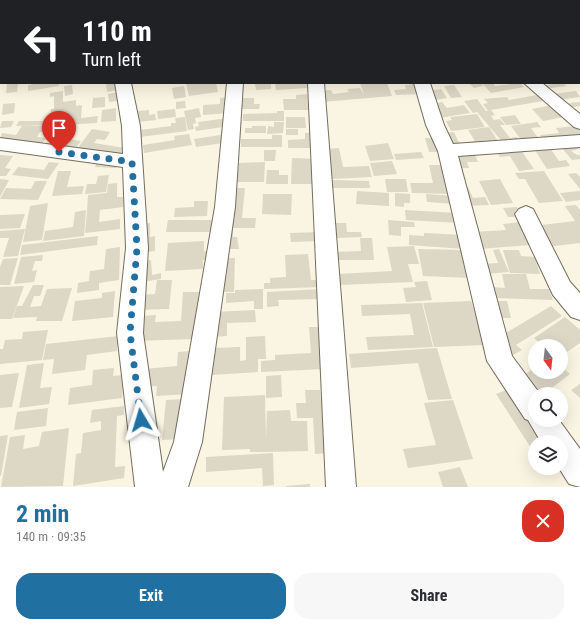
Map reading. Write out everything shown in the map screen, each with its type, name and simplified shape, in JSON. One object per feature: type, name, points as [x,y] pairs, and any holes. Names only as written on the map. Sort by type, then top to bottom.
[{"type":"street","points":[[123,84],[131,126],[137,248],[130,333],[150,487]]},
{"type":"street","points":[[173,487],[188,442],[225,207],[235,84]]},
{"type":"street","points":[[316,84],[340,487]]},
{"type":"street","points":[[422,84],[435,125],[447,151],[500,361],[528,400]]},
{"type":"street","points":[[533,84],[555,101],[580,124]]},
{"type":"street","points":[[555,101],[574,100]]},
{"type":"street","points":[[447,151],[580,141]]},
{"type":"street","points":[[0,144],[132,162]]},
{"type":"street","points":[[526,214],[561,288],[580,310]]},
{"type":"street","points":[[568,457],[580,474]]},
{"type":"building","points":[[7,84],[18,84],[17,92],[6,93]]},
{"type":"building","points":[[59,84],[59,86],[28,91],[28,85]]},
{"type":"building","points":[[106,84],[118,84],[119,90],[107,92]]},
{"type":"building","points":[[186,84],[216,84],[218,92],[189,96]]},
{"type":"building","points":[[255,84],[271,84],[271,89],[256,90]]},
{"type":"building","points":[[275,84],[307,84],[308,88],[276,90]]},
{"type":"building","points":[[360,84],[387,84],[392,96],[322,102],[318,91],[331,90],[333,94],[349,92],[347,89],[360,88],[364,95]]},
{"type":"building","points":[[419,84],[423,94],[396,95],[394,90],[406,89],[405,85]]},
{"type":"building","points":[[470,84],[482,84],[483,86],[474,88]]},
{"type":"building","points":[[483,84],[494,84],[495,86],[521,84],[524,87],[491,93]]},
{"type":"building","points":[[539,84],[564,84],[566,86],[544,89]]},
{"type":"building","points":[[72,85],[73,94],[65,96],[64,86]]},
{"type":"building","points":[[454,85],[462,97],[451,98],[444,86]]},
{"type":"building","points":[[184,86],[186,97],[174,99],[172,88]]},
{"type":"building","points":[[441,89],[447,98],[435,100],[428,91]]},
{"type":"building","points":[[63,91],[63,102],[76,100],[76,106],[82,105],[81,118],[98,116],[97,123],[62,125],[63,115],[51,116],[51,109],[54,109],[54,96],[50,97],[50,93]]},
{"type":"building","points":[[576,91],[580,97],[558,100],[553,94]]},
{"type":"building","points":[[118,92],[119,101],[109,102],[108,94]]},
{"type":"building","points":[[307,94],[308,106],[313,106],[313,110],[284,110],[283,99],[296,99],[296,95]]},
{"type":"building","points":[[537,95],[543,101],[491,110],[495,115],[491,116],[494,120],[500,119],[505,125],[500,125],[510,138],[517,137],[521,143],[505,145],[477,112],[473,113],[464,101],[477,99],[486,111],[488,111],[483,104],[488,103],[484,99],[507,97],[509,100]]},
{"type":"building","points":[[105,97],[105,107],[92,108],[93,98]]},
{"type":"building","points":[[230,97],[232,113],[203,115],[203,105],[220,104],[220,98]]},
{"type":"building","points":[[241,98],[254,98],[254,104],[260,104],[259,109],[240,109]]},
{"type":"building","points":[[185,101],[186,108],[176,109],[176,102]]},
{"type":"building","points":[[442,102],[447,108],[464,105],[470,113],[439,118],[429,105]]},
{"type":"building","points":[[580,102],[580,106],[572,107],[569,103]]},
{"type":"building","points":[[15,103],[14,113],[2,115],[3,104]]},
{"type":"building","points":[[552,105],[564,117],[543,121],[532,109]]},
{"type":"building","points":[[116,108],[116,121],[101,122],[102,110]]},
{"type":"building","points":[[199,108],[201,117],[195,118],[196,123],[193,124],[194,129],[188,130],[184,111]]},
{"type":"building","points":[[175,109],[176,117],[158,119],[157,111]]},
{"type":"building","points":[[149,110],[149,115],[155,114],[156,120],[138,122],[138,111]]},
{"type":"building","points":[[277,111],[284,111],[284,121],[243,121],[243,114],[277,113]]},
{"type":"building","points":[[477,114],[485,127],[451,131],[446,121],[452,120],[450,117]]},
{"type":"building","points":[[515,115],[521,124],[506,125],[500,117]]},
{"type":"building","points":[[52,117],[61,117],[58,125],[16,126],[19,121],[51,121]]},
{"type":"building","points":[[185,117],[187,131],[140,137],[140,130],[171,126],[171,123],[176,123],[175,118]]},
{"type":"building","points":[[286,117],[305,117],[306,128],[286,128]]},
{"type":"building","points":[[228,118],[230,126],[196,131],[195,127],[199,126],[198,122]]},
{"type":"building","points":[[2,121],[14,121],[11,127],[0,128]]},
{"type":"building","points":[[274,122],[284,122],[283,133],[267,134],[268,126],[274,127]]},
{"type":"building","points":[[537,122],[541,127],[531,128],[541,142],[524,144],[511,126]]},
{"type":"building","points":[[22,126],[50,126],[48,132],[40,132],[37,137],[46,138],[41,145],[0,140],[2,133],[16,135]]},
{"type":"building","points":[[252,126],[266,126],[266,133],[245,133],[245,128],[252,128]]},
{"type":"building","points":[[576,126],[580,131],[580,138],[546,142],[540,135],[559,133],[556,128]]},
{"type":"building","points":[[489,127],[497,140],[491,140],[494,145],[473,148],[469,142],[475,141],[468,130]]},
{"type":"building","points":[[92,129],[110,132],[105,140],[97,139],[94,143],[125,148],[120,156],[77,149]]},
{"type":"building","points":[[286,129],[298,129],[298,135],[286,135]]},
{"type":"building","points":[[454,132],[461,147],[448,148],[442,133]]},
{"type":"building","points":[[305,133],[316,133],[317,148],[288,148],[288,140],[305,139]]},
{"type":"building","points":[[189,134],[192,145],[144,153],[143,145],[175,140],[174,136]]},
{"type":"building","points":[[227,134],[230,142],[196,147],[194,139]]},
{"type":"building","points":[[272,135],[282,135],[282,147],[241,147],[241,139],[272,139]]},
{"type":"building","points":[[58,137],[81,141],[75,149],[52,145]]},
{"type":"building","points":[[425,138],[437,138],[441,152],[429,152]]},
{"type":"building","points":[[388,143],[394,159],[370,161],[365,146]]},
{"type":"building","points":[[575,145],[579,149],[571,151],[577,155],[580,155],[580,159],[572,160],[561,147]]},
{"type":"building","points":[[339,148],[343,167],[369,166],[372,177],[332,179],[326,149]]},
{"type":"building","points":[[550,148],[559,161],[566,160],[570,166],[547,169],[535,150]]},
{"type":"building","points":[[264,150],[276,150],[275,161],[264,161]]},
{"type":"building","points":[[521,150],[534,169],[519,171],[510,156],[500,157],[497,153]]},
{"type":"building","points":[[421,152],[424,158],[396,160],[394,154]]},
{"type":"building","points":[[0,155],[13,156],[5,168],[11,169],[6,176],[0,176]]},
{"type":"building","points":[[452,155],[475,155],[478,162],[467,162],[469,168],[456,168]]},
{"type":"building","points":[[292,158],[319,159],[319,184],[291,184]]},
{"type":"building","points":[[392,161],[397,174],[374,176],[370,163]]},
{"type":"building","points":[[49,162],[59,163],[48,179],[12,175],[18,167],[44,170]]},
{"type":"building","points":[[97,162],[118,163],[116,168],[95,167]]},
{"type":"building","points":[[265,162],[264,182],[237,182],[239,163]]},
{"type":"building","points":[[429,165],[445,165],[452,194],[412,193],[410,183],[433,183]]},
{"type":"building","points":[[267,170],[279,170],[279,175],[288,175],[288,184],[266,184]]},
{"type":"building","points":[[58,171],[71,171],[67,187],[84,186],[82,194],[52,196]]},
{"type":"building","points":[[544,171],[563,201],[539,203],[525,179],[519,179],[515,173]]},
{"type":"building","points":[[576,173],[580,177],[580,189],[568,174]]},
{"type":"building","points":[[109,175],[106,192],[85,194],[87,184],[96,184],[98,176]]},
{"type":"building","points":[[0,179],[9,180],[0,197]]},
{"type":"building","points":[[385,179],[406,179],[408,192],[387,192]]},
{"type":"building","points":[[500,179],[513,203],[491,205],[479,181]]},
{"type":"building","points":[[333,180],[369,181],[370,188],[333,188]]},
{"type":"building","points":[[35,181],[47,181],[38,200],[0,199],[6,188],[31,189]]},
{"type":"building","points":[[117,183],[117,197],[123,197],[123,207],[100,210],[99,222],[120,219],[120,229],[85,233],[88,195],[107,193],[108,184]]},
{"type":"building","points":[[468,187],[473,198],[485,197],[489,205],[465,206],[457,188]]},
{"type":"building","points":[[230,188],[245,188],[242,218],[256,218],[255,228],[233,228],[233,237],[237,237],[239,249],[225,249]]},
{"type":"building","points":[[357,191],[389,193],[389,206],[356,204]]},
{"type":"building","points":[[580,191],[580,200],[566,202],[560,193]]},
{"type":"building","points":[[395,193],[410,194],[410,203],[404,203],[404,207],[395,206]]},
{"type":"building","points":[[263,194],[292,194],[291,215],[262,214]]},
{"type":"building","points":[[426,194],[454,196],[456,204],[427,202]]},
{"type":"building","points":[[194,201],[208,201],[207,216],[174,217],[175,208],[194,207]]},
{"type":"building","points":[[48,203],[42,240],[23,242],[30,206]]},
{"type":"building","points":[[576,205],[580,210],[580,243],[546,247],[534,226],[575,221],[565,206]]},
{"type":"building","points":[[517,207],[522,217],[508,217],[503,208]]},
{"type":"building","points":[[86,210],[84,236],[43,241],[45,231],[73,227],[75,212]]},
{"type":"building","points":[[405,210],[458,213],[460,223],[406,220]]},
{"type":"building","points":[[25,214],[20,228],[0,229],[0,215]]},
{"type":"building","points":[[168,220],[212,220],[211,232],[166,232]]},
{"type":"building","points":[[388,220],[414,222],[415,227],[401,227],[401,236],[389,235]]},
{"type":"building","points":[[519,222],[530,245],[480,249],[473,232],[506,230],[503,224]]},
{"type":"building","points":[[150,223],[150,237],[155,236],[155,251],[142,253],[141,224]]},
{"type":"building","points":[[334,223],[346,223],[347,232],[361,232],[362,237],[336,238]]},
{"type":"building","points":[[25,229],[18,256],[3,257],[9,238],[0,238],[0,231]]},
{"type":"building","points":[[319,232],[320,241],[291,242],[290,233]]},
{"type":"building","points":[[424,233],[463,235],[465,249],[409,245],[409,235],[424,236]]},
{"type":"building","points":[[98,236],[97,245],[20,255],[22,245]]},
{"type":"building","points":[[360,238],[372,238],[374,260],[334,260],[333,252],[361,251]]},
{"type":"building","points":[[204,241],[204,251],[207,251],[206,260],[203,260],[203,269],[165,271],[168,243]]},
{"type":"building","points":[[414,246],[419,264],[408,264],[413,282],[339,285],[338,274],[392,271],[387,247]]},
{"type":"building","points":[[120,247],[119,280],[99,283],[99,290],[77,293],[78,283],[89,281],[90,271],[104,269],[106,249]]},
{"type":"building","points":[[418,249],[463,250],[469,278],[423,276]]},
{"type":"building","points":[[499,249],[509,272],[487,274],[482,264],[498,263],[493,250]]},
{"type":"building","points":[[503,250],[519,250],[521,256],[535,257],[540,274],[510,273]]},
{"type":"building","points":[[308,254],[311,280],[321,280],[322,287],[264,289],[264,283],[270,283],[270,278],[286,277],[285,255]]},
{"type":"building","points":[[43,255],[42,261],[35,261],[32,271],[37,270],[34,282],[14,284],[21,257]]},
{"type":"building","points":[[18,258],[10,285],[0,285],[0,267],[3,259]]},
{"type":"building","points":[[222,258],[235,258],[234,292],[220,292]]},
{"type":"building","points":[[151,260],[152,275],[161,273],[161,279],[141,282],[141,261]]},
{"type":"building","points":[[502,274],[526,274],[530,289],[549,289],[553,300],[494,298],[492,287],[505,288]]},
{"type":"building","points":[[157,280],[172,280],[169,309],[134,310],[136,295],[155,294]]},
{"type":"building","points":[[427,281],[432,300],[406,302],[403,288],[416,287],[414,282]]},
{"type":"building","points":[[33,285],[44,285],[40,296],[34,296],[30,307],[41,306],[47,289],[72,288],[62,321],[36,321],[37,317],[13,318],[17,306],[22,306]]},
{"type":"building","points":[[24,286],[12,319],[0,319],[0,287]]},
{"type":"building","points":[[263,289],[263,309],[254,309],[254,301],[226,303],[226,293],[235,293],[235,290]]},
{"type":"building","points":[[320,289],[321,299],[278,300],[279,306],[267,307],[267,292]]},
{"type":"building","points":[[115,291],[113,317],[72,321],[75,301],[102,298],[102,293]]},
{"type":"building","points":[[183,292],[199,292],[196,339],[135,341],[139,316],[156,315],[155,322],[181,321]]},
{"type":"building","points":[[471,301],[485,345],[434,347],[423,303]]},
{"type":"building","points":[[489,301],[507,301],[511,318],[493,318]]},
{"type":"building","points":[[422,303],[433,347],[368,350],[366,337],[414,335],[410,314],[362,316],[361,305]]},
{"type":"building","points":[[551,306],[562,316],[516,345],[522,350],[504,360],[496,339]]},
{"type":"building","points":[[255,310],[256,322],[227,323],[227,336],[212,337],[214,312]]},
{"type":"building","points":[[565,317],[580,330],[580,343],[568,351],[568,339],[534,338]]},
{"type":"building","points":[[309,327],[319,327],[324,369],[261,372],[261,361],[275,360],[275,355],[311,353]]},
{"type":"building","points":[[48,330],[42,360],[0,364],[0,349],[3,349],[5,340],[22,339],[23,332]]},
{"type":"building","points":[[118,336],[117,351],[87,355],[85,370],[52,374],[54,359],[43,360],[46,344]]},
{"type":"building","points":[[265,336],[266,359],[258,359],[258,372],[211,375],[212,348],[240,347],[240,361],[246,360],[246,337]]},
{"type":"building","points":[[437,348],[452,399],[428,400],[418,363],[351,368],[349,354]]},
{"type":"building","points":[[191,351],[190,394],[156,396],[157,386],[142,387],[144,369],[177,366],[178,352]]},
{"type":"building","points":[[44,363],[40,388],[52,387],[49,404],[19,408],[27,365]]},
{"type":"building","points":[[114,368],[113,376],[124,375],[122,398],[68,405],[70,388],[92,385],[93,370]]},
{"type":"building","points":[[528,372],[528,379],[564,379],[553,387],[535,387],[523,376]]},
{"type":"building","points":[[19,373],[12,407],[0,408],[0,375]]},
{"type":"building","points":[[281,375],[282,397],[266,398],[266,376]]},
{"type":"building","points":[[580,384],[580,398],[571,390]]},
{"type":"building","points":[[509,389],[528,416],[528,427],[536,427],[541,435],[528,435],[528,443],[496,394]]},
{"type":"building","points":[[305,390],[320,390],[321,402],[325,402],[329,453],[315,454],[313,418],[297,418],[296,403],[306,403]]},
{"type":"building","points":[[265,395],[266,439],[267,411],[290,410],[291,421],[307,421],[308,451],[250,452],[250,449],[222,450],[224,397]]},
{"type":"building","points":[[185,399],[181,439],[162,440],[166,400]]},
{"type":"building","points":[[453,400],[473,459],[408,468],[403,449],[436,445],[424,403]]},
{"type":"building","points":[[124,406],[124,415],[117,416],[115,467],[125,466],[124,478],[73,486],[76,454],[81,453],[83,433],[101,430],[101,421],[90,423],[92,410]]},
{"type":"building","points":[[48,408],[46,426],[14,430],[17,412]]},
{"type":"building","points":[[69,428],[63,486],[1,487],[10,437],[25,435],[23,449],[39,446],[42,432]]},
{"type":"building","points":[[8,435],[1,476],[0,476],[0,436]]},
{"type":"building","points":[[273,453],[274,485],[263,486],[262,468],[206,472],[206,457]]},
{"type":"building","points":[[460,467],[468,487],[443,487],[438,472]]},
{"type":"building","points":[[310,484],[310,487],[286,487],[286,486]]},
{"type":"route","points":[[59,152],[132,162],[137,248],[130,333],[141,420]]}]
